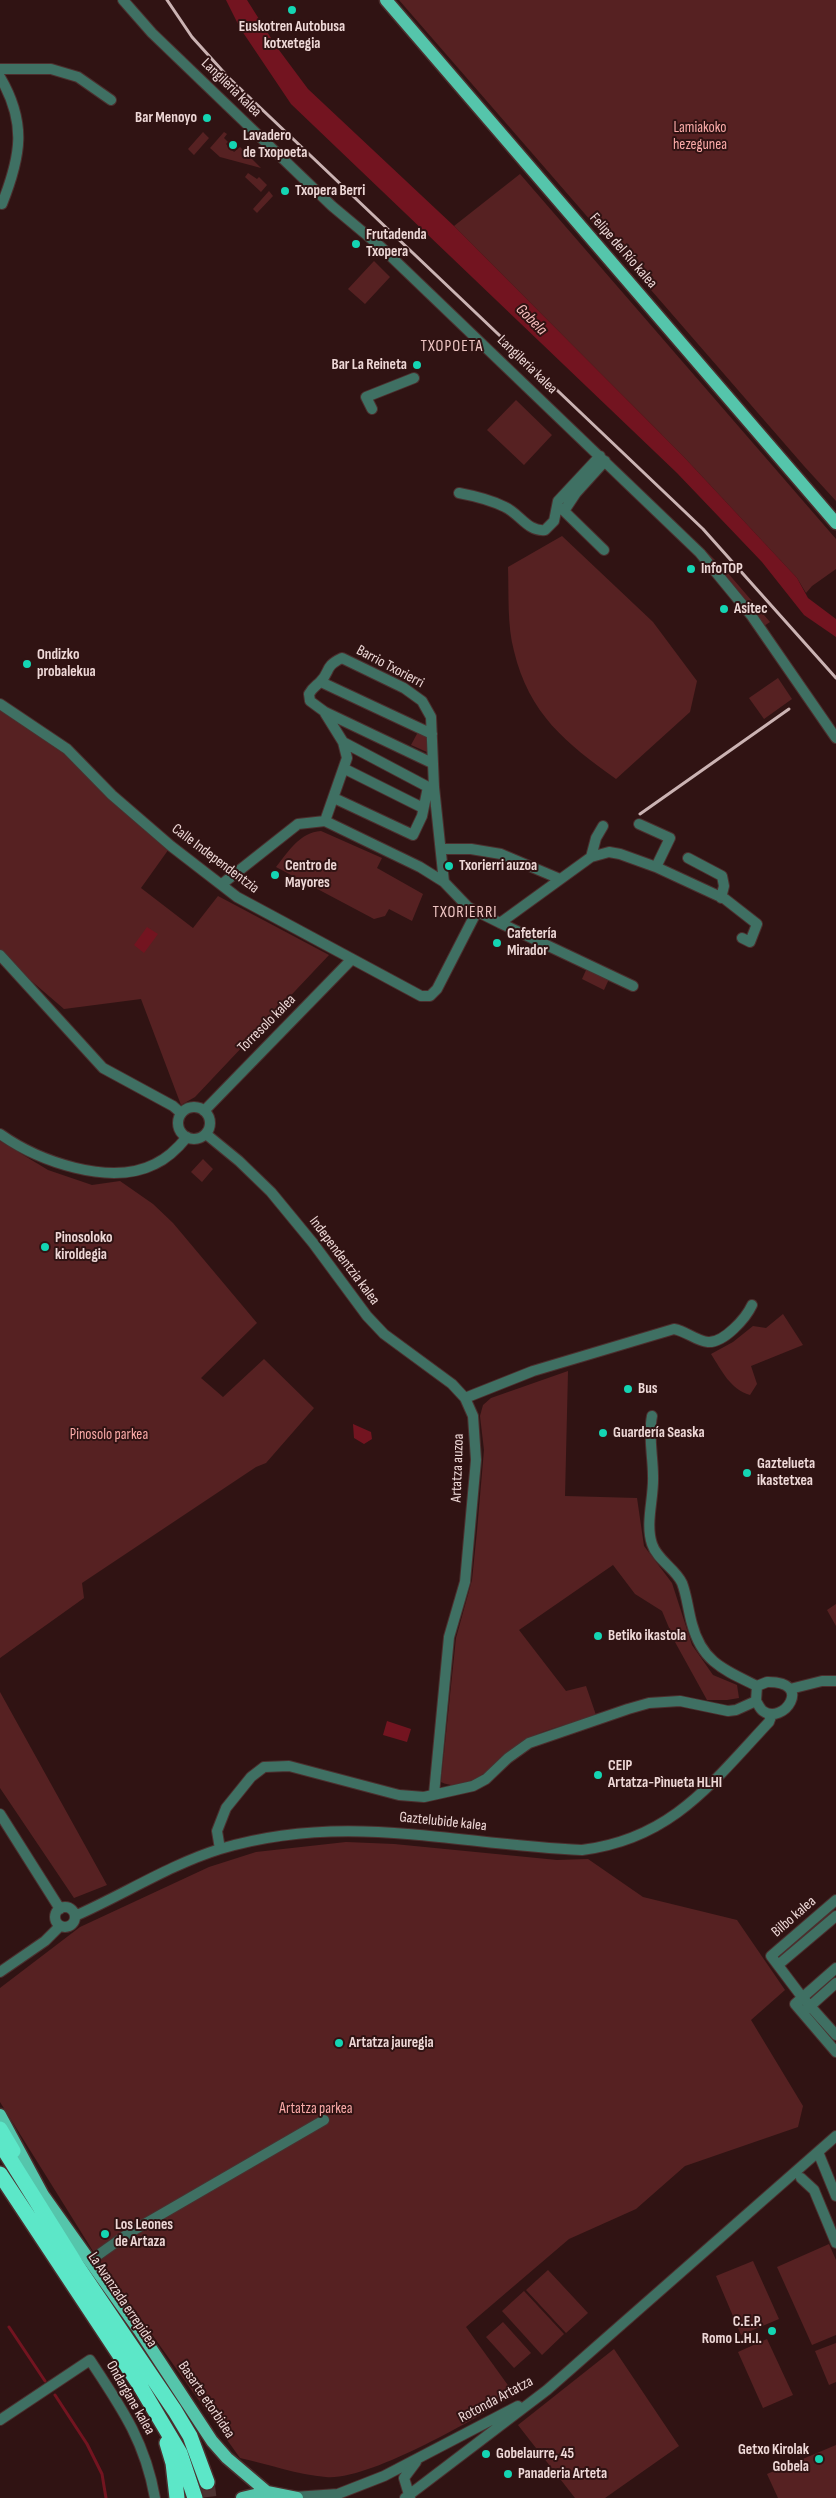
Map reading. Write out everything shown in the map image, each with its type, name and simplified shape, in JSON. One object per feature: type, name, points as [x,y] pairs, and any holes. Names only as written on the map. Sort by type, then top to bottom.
[{"type":"highway","points":[[0,2129],[43,2195]]},
{"type":"highway","name":"La Avanzada errepidea","points":[[0,2143],[51,2226],[190,2436],[207,2482]]},
{"type":"highway","points":[[0,2174],[161,2420],[180,2453],[195,2498]]},
{"type":"highway","points":[[161,2420],[173,2463],[177,2498]]},
{"type":"main road","name":"Felipe del Río kalea","points":[[386,0],[836,523]]},
{"type":"main road","name":"Basarte etorbidea","points":[[0,2115],[43,2195],[139,2330],[212,2440],[227,2458],[267,2492]]},
{"type":"main road","name":"Rotonda Artatza","points":[[242,2498],[267,2492],[295,2497]]},
{"type":"street","name":"Langileria kalea","points":[[123,0],[152,33],[332,206],[382,247],[700,553],[751,615],[836,738]]},
{"type":"street","points":[[0,69],[51,69],[78,77],[111,100]]},
{"type":"street","points":[[0,77],[10,94],[18,128],[15,171],[2,204]]},
{"type":"street","points":[[372,410],[366,397],[414,378]]},
{"type":"street","points":[[459,493],[498,504],[514,512],[531,528],[546,530],[554,521],[558,501],[603,458]]},
{"type":"street","points":[[603,458],[576,492],[564,511],[604,550]]},
{"type":"street","name":"Barrio Txorierri","points":[[432,763],[325,712],[310,701],[309,694],[314,686],[321,682],[331,664],[342,658],[404,688],[422,701],[431,717],[432,734],[432,763],[431,787],[441,849],[444,882]]},
{"type":"street","points":[[321,682],[432,734]]},
{"type":"street","name":"Calle Independentzia","points":[[0,704],[67,748],[112,795],[171,846],[212,879],[222,884],[236,897],[421,996],[430,996],[436,989],[477,912]]},
{"type":"street","name":"Barrio Txorierri","points":[[325,712],[343,742],[347,758],[345,769],[325,821]]},
{"type":"street","points":[[343,742],[431,787]]},
{"type":"street","points":[[345,769],[423,808]]},
{"type":"street","name":"Barrio Txorierri","points":[[334,798],[408,835],[413,835],[416,832],[431,787]]},
{"type":"street","points":[[642,819],[670,838],[656,867]]},
{"type":"street","points":[[222,884],[298,824],[325,821],[420,867],[444,882],[468,907],[477,912],[633,986]]},
{"type":"street","points":[[591,857],[596,838],[603,826]]},
{"type":"street","points":[[441,849],[471,849],[501,854],[560,879]]},
{"type":"street","points":[[500,923],[591,857],[609,852],[656,867],[721,898],[757,924],[750,942],[742,938]]},
{"type":"street","points":[[688,858],[722,876],[724,886],[721,898]]},
{"type":"street","points":[[0,955],[104,1068],[172,1106],[181,1113]]},
{"type":"street","name":"Torresolo kalea","points":[[204,1110],[352,959]]},
{"type":"street","points":[[194,1107],[204,1110],[210,1124],[206,1134],[196,1139],[187,1138],[178,1128],[181,1113],[194,1107]]},
{"type":"street","points":[[0,1134],[26,1150],[56,1162],[85,1170],[113,1172],[154,1165],[166,1158],[187,1138]]},
{"type":"street","name":"Independentzia kalea","points":[[206,1134],[270,1192],[319,1250],[367,1316],[380,1330],[437,1371],[465,1398]]},
{"type":"street","points":[[465,1398],[533,1371],[674,1329],[683,1330],[707,1342],[715,1341],[746,1318],[752,1305]]},
{"type":"street","name":"Artatza auzoa","points":[[434,1794],[448,1637],[465,1582],[476,1460],[473,1416],[465,1398]]},
{"type":"street","points":[[652,1416],[650,1429],[654,1477],[650,1525],[651,1543],[659,1557],[682,1583],[692,1626],[701,1649],[710,1660],[757,1686],[767,1682],[780,1682],[790,1689],[793,1696],[791,1703],[783,1710],[772,1714],[763,1711],[756,1701],[757,1686]]},
{"type":"street","points":[[790,1689],[822,1681],[836,1681]]},
{"type":"street","points":[[220,1849],[217,1831],[226,1808],[251,1777],[264,1767],[289,1766],[399,1795],[424,1797],[473,1786],[486,1779],[508,1758],[529,1743],[628,1708],[680,1701],[728,1711],[736,1710],[756,1701]]},
{"type":"street","name":"Gaztelubide kalea","points":[[75,1916],[181,1864],[220,1849],[281,1835],[332,1830],[379,1830],[554,1849],[582,1850],[602,1848],[631,1840],[656,1828],[686,1808],[769,1722],[772,1714]]},
{"type":"street","points":[[0,1814],[60,1909]]},
{"type":"street","name":"Bilbo kalea","points":[[836,1900],[771,1956],[778,1965],[836,1916]]},
{"type":"street","points":[[60,1909],[69,1909],[75,1916],[72,1924],[66,1927],[60,1926],[55,1918],[60,1909]]},
{"type":"street","points":[[0,1972],[46,1941],[60,1926]]},
{"type":"street","points":[[778,1965],[799,2000],[803,2013],[836,2052]]},
{"type":"street","points":[[799,2000],[836,1968]]},
{"type":"street","points":[[803,2013],[836,1983]]},
{"type":"street","points":[[799,2000],[812,2005],[836,2034]]},
{"type":"street","points":[[98,2255],[129,2233],[324,2120]]},
{"type":"street","points":[[547,2390],[836,2136]]},
{"type":"street","points":[[818,2152],[836,2196]]},
{"type":"street","points":[[801,2178],[814,2190],[836,2243]]},
{"type":"street","name":"Ondargane kalea","points":[[0,2420],[90,2360],[120,2405],[139,2440],[150,2468],[155,2498]]},
{"type":"street","name":"Rotonda Artatza","points":[[295,2497],[338,2494],[417,2461],[547,2390]]},
{"type":"street","name":"Rotonda Artatza","points":[[408,2497],[547,2390]]},
{"type":"street","points":[[408,2497],[404,2478],[417,2461]]},
{"type":"green space","name":"Lamiakoko hezegunea","points":[[399,0],[836,0],[836,501],[804,466]]},
{"type":"green space","points":[[203,132],[209,138],[194,155],[188,149]]},
{"type":"green space","points":[[224,132],[227,134],[224,138],[228,142],[226,144],[234,152],[240,147],[261,168],[220,157],[210,148]]},
{"type":"green space","points":[[248,173],[257,179],[259,177],[267,185],[261,192],[245,177]]},
{"type":"green space","points":[[520,174],[836,539],[836,569],[812,586],[806,593],[797,578],[683,456],[454,226]]},
{"type":"green space","points":[[269,191],[273,196],[257,213],[253,209]]},
{"type":"green space","points":[[374,261],[390,277],[365,304],[348,289]]},
{"type":"green space","points":[[516,400],[552,435],[524,465],[487,430]]},
{"type":"green space","points":[[562,536],[653,622],[697,681],[690,712],[616,779],[581,753],[552,725],[540,710],[529,693],[514,651],[509,620],[508,567]]},
{"type":"green space","points":[[702,547],[727,572],[770,622],[764,626]]},
{"type":"green space","points":[[778,678],[792,699],[764,719],[749,698]]},
{"type":"green space","points":[[0,705],[67,749],[171,846],[141,888],[193,928],[218,896],[329,955],[195,1097],[181,1105],[141,999],[64,1009],[0,954]]},
{"type":"green space","points":[[418,732],[427,736],[429,741],[427,752],[411,745]]},
{"type":"green space","points":[[321,831],[382,858],[377,868],[423,894],[412,921],[389,909],[385,916],[374,919],[276,867],[290,849],[301,839],[314,832]]},
{"type":"green space","points":[[587,968],[609,979],[604,990],[582,979]]},
{"type":"green space","name":"Pinosolo parkea","points":[[0,1141],[48,1170],[92,1185],[120,1181],[153,1204],[173,1223],[257,1323],[201,1378],[223,1397],[264,1359],[314,1408],[266,1463],[256,1467],[82,1583],[84,1598],[0,1658]]},
{"type":"green space","points":[[203,1159],[213,1169],[202,1182],[191,1172]]},
{"type":"green space","points":[[783,1314],[803,1345],[751,1366],[757,1384],[750,1395],[743,1392],[727,1379],[711,1354],[733,1342],[753,1326],[766,1328]]},
{"type":"green space","points":[[568,1371],[565,1496],[637,1498],[644,1546],[672,1583],[692,1645],[713,1675],[737,1685],[739,1698],[707,1700],[675,1642],[662,1611],[635,1594],[613,1565],[519,1630],[566,1691],[586,1686],[596,1715],[527,1739],[476,1779],[464,1784],[453,1785],[441,1782],[456,1638],[472,1580],[484,1450],[480,1416],[483,1405],[491,1398]]},
{"type":"green space","points":[[836,1604],[836,1626],[827,1610]]},
{"type":"green space","points":[[0,1692],[107,1885],[74,1898],[0,1788]]},
{"type":"green space","name":"Artatza parkea","points":[[346,1842],[394,1844],[557,1860],[588,1859],[643,1897],[737,1920],[785,1990],[751,2020],[803,2106],[798,2127],[685,2166],[636,2209],[569,2239],[466,2327],[515,2395],[449,2432],[394,2459],[345,2476],[326,2477],[294,2472],[240,2458],[96,2256],[0,2102],[0,1988],[80,1927],[209,1867],[256,1852]]},
{"type":"green space","points":[[829,2244],[836,2260],[836,2335],[812,2345],[777,2267]]},
{"type":"green space","points":[[753,2261],[779,2319],[741,2335],[716,2276]]},
{"type":"green space","points":[[548,2270],[588,2313],[566,2333],[526,2290]]},
{"type":"green space","points":[[524,2291],[564,2334],[542,2355],[502,2311]]},
{"type":"green space","points":[[503,2322],[531,2353],[514,2368],[486,2337]]},
{"type":"green space","points":[[767,2339],[793,2395],[763,2408],[738,2352]]},
{"type":"green space","points":[[836,2343],[836,2382],[829,2385],[815,2351]]},
{"type":"green space","points":[[614,2349],[679,2446],[605,2498],[575,2498],[518,2425]]},
{"type":"green space","name":"Getxo Kirolak Gobela","points":[[836,2445],[836,2498],[778,2498],[767,2474]]},
{"type":"water","name":"Gobela","points":[[226,0],[247,0],[276,46],[308,89],[454,226],[683,456],[797,578],[808,598],[836,619],[836,637],[804,615],[762,562],[677,473],[291,104],[240,28]]},
{"type":"water","points":[[147,927],[158,934],[144,953],[134,945]]},
{"type":"water","points":[[353,1424],[371,1432],[372,1439],[364,1444],[354,1438]]},
{"type":"water","points":[[387,1721],[411,1729],[407,1742],[383,1735]]},
{"type":"waterway","points":[[9,2327],[45,2381]]},
{"type":"waterway","points":[[55,2395],[87,2444],[102,2474],[106,2498]]},
{"type":"tunnel","points":[[207,2482],[209,2498]]},
{"type":"railway","points":[[167,0],[192,37],[229,78],[703,529],[836,678]]},
{"type":"railway","points":[[640,814],[789,709]]},
{"type":"place","name":"Euskotren Autobusa kotxetegia","points":[[292,10]]},
{"type":"place","name":"Bar Menoyo","points":[[207,118]]},
{"type":"place","name":"Lavadero de Txopoeta","points":[[233,145]]},
{"type":"place","name":"Txopera Berri","points":[[285,191]]},
{"type":"place","name":"Frutadenda Txopera","points":[[356,244]]},
{"type":"place","name":"Bar La Reineta","points":[[417,365]]},
{"type":"place","name":"InfoTOP","points":[[691,569]]},
{"type":"place","name":"Asitec","points":[[724,609]]},
{"type":"place","name":"Ondizko probalekua","points":[[27,664]]},
{"type":"place","name":"Txorierri auzoa","points":[[449,866]]},
{"type":"place","name":"Centro de Mayores","points":[[275,875]]},
{"type":"place","name":"Cafetería Mirador","points":[[497,943]]},
{"type":"place","name":"Pinosoloko kiroldegia","points":[[45,1247]]},
{"type":"place","name":"Bus","points":[[628,1389]]},
{"type":"place","name":"Guardería Seaska","points":[[603,1433]]},
{"type":"place","name":"Gaztelueta ikastetxea","points":[[747,1473]]},
{"type":"place","name":"Betiko ikastola","points":[[598,1636]]},
{"type":"place","name":"CEIP Artatza-Pìnueta HLHI","points":[[598,1775]]},
{"type":"place","name":"Artatza jauregia","points":[[339,2043]]},
{"type":"place","name":"Los Leones de Artaza","points":[[105,2234]]},
{"type":"place","name":"C.E.P. Romo L.H.I.","points":[[772,2331]]},
{"type":"place","name":"Gobelaurre, 45","points":[[486,2454]]},
{"type":"place","name":"Getxo Kirolak Gobela","points":[[819,2459]]},
{"type":"place","name":"Panaderia Arteta","points":[[508,2474]]},
{"type":"district","name":"TXOPOETA","points":[[452,347]]},
{"type":"district","name":"TXORIERRI","points":[[465,913]]}]
